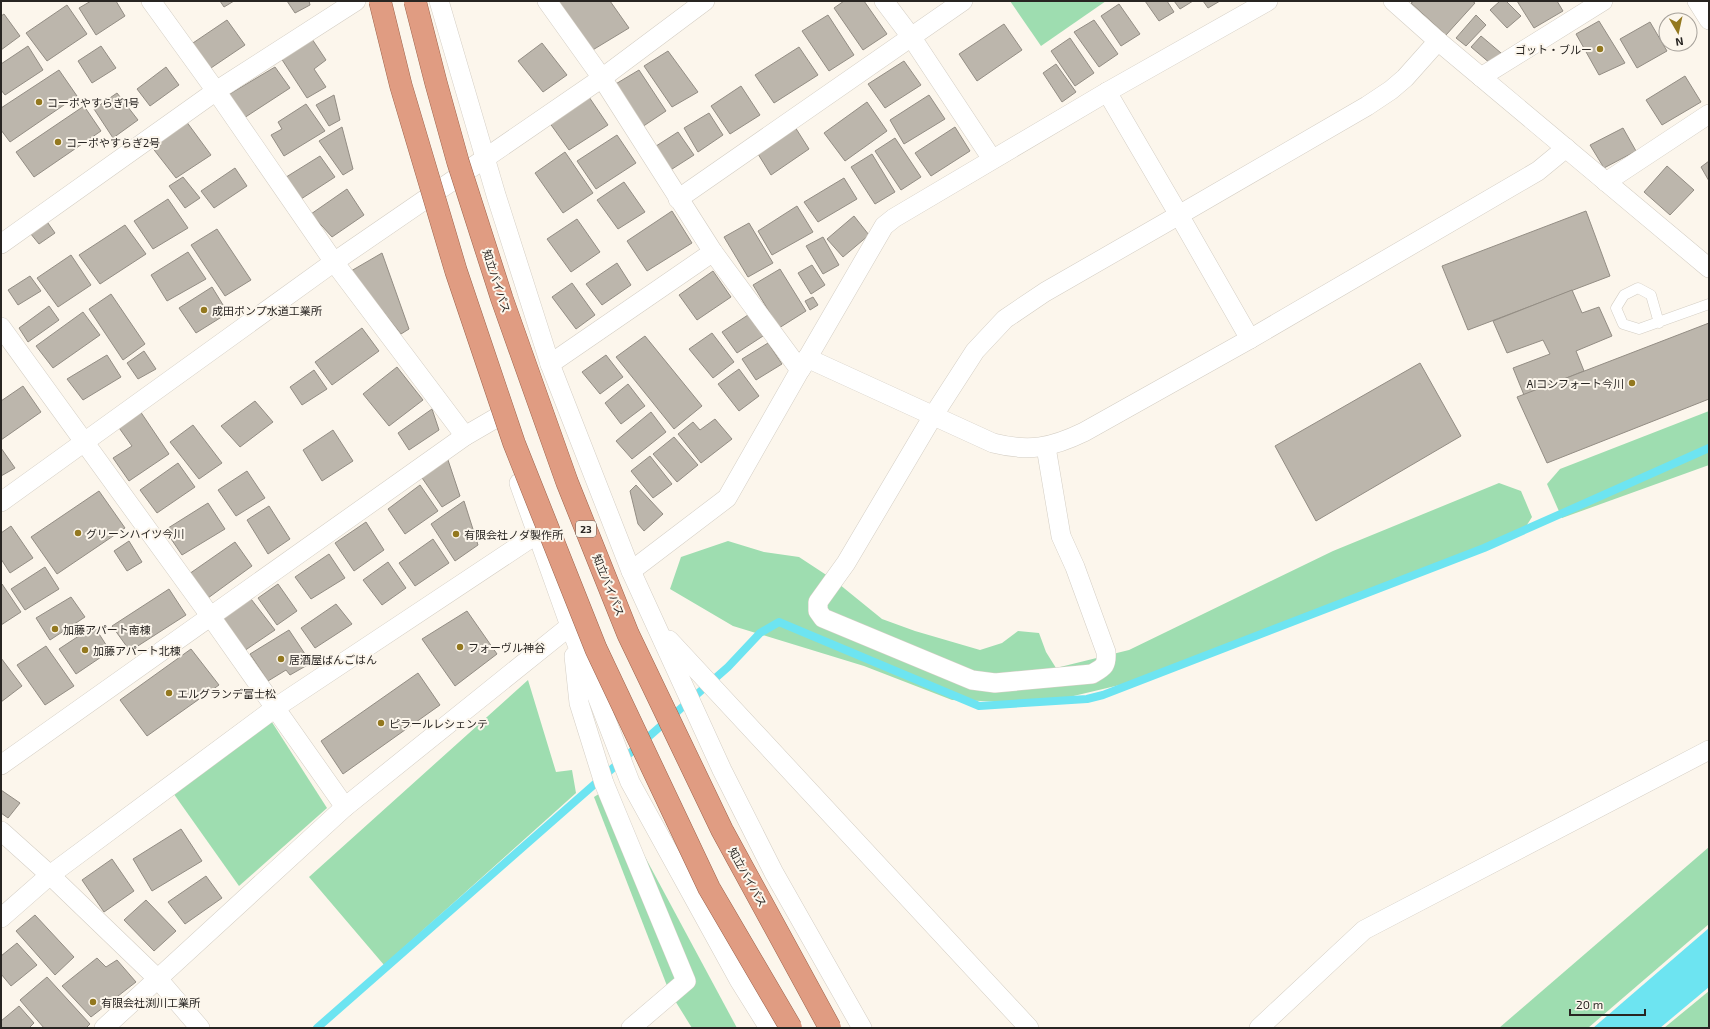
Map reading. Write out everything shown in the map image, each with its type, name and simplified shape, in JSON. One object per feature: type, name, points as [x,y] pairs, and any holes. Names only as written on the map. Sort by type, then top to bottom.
[{"type":"highway","points":[[380,1],[401,86],[456,271],[514,443],[596,649],[709,888],[791,1028]]},
{"type":"highway","name":"知立バイパス","points":[[415,1],[458,162],[502,299],[567,482],[628,634],[722,830],[830,1028]]},
{"type":"street","points":[[151,1],[216,91],[334,262],[465,436]]},
{"type":"street","points":[[1,244],[216,91],[356,1]]},
{"type":"street","points":[[369,1],[435,237],[537,534],[570,626],[630,782],[739,980],[769,1028]]},
{"type":"street","points":[[439,1],[485,157],[550,364],[630,571],[722,770],[770,866],[862,1028]]},
{"type":"street","points":[[547,1],[602,78],[713,252],[804,364],[933,416],[993,443],[1010,448],[1025,449],[1046,447],[1063,442],[1084,432],[1250,339],[1538,171],[1566,148]]},
{"type":"street","points":[[1,502],[334,262],[602,78],[705,1]]},
{"type":"street","points":[[884,1],[912,38],[992,159]]},
{"type":"street","points":[[678,199],[912,38],[963,1]]},
{"type":"street","points":[[630,571],[727,498],[884,226],[894,218],[992,159],[1268,1]]},
{"type":"street","points":[[1393,1],[1438,41],[1709,268]]},
{"type":"street","points":[[1481,77],[1603,1]]},
{"type":"street","points":[[1697,1],[1709,20]]},
{"type":"street","points":[[1046,447],[1062,536],[1103,645],[1107,662],[1103,668],[1092,674],[995,683],[972,680],[823,618],[818,611],[818,602],[846,563],[933,416],[975,351],[1005,319],[1045,292],[1367,106],[1405,78],[1438,41]]},
{"type":"street","points":[[1107,92],[1250,339]]},
{"type":"street","points":[[1606,182],[1709,114]]},
{"type":"street","points":[[550,364],[713,252]]},
{"type":"street","points":[[1,327],[211,616],[345,807]]},
{"type":"street","points":[[1,764],[465,436],[496,418]]},
{"type":"street","points":[[1,918],[50,875],[275,708],[537,534]]},
{"type":"street","points":[[104,1028],[345,807],[570,626]]},
{"type":"street","points":[[570,626],[579,702],[604,783],[686,981],[631,1028]]},
{"type":"street","points":[[657,627],[1029,1028]]},
{"type":"street","points":[[1259,1028],[1364,930],[1709,750]]},
{"type":"street","points":[[1,831],[50,875],[158,980],[200,1028]]},
{"type":"lane","points":[[1659,323],[1651,295],[1638,288],[1624,295],[1616,308],[1623,324],[1639,329],[1659,323],[1709,304]]},
{"type":"green space","points":[[1010,1],[1106,1],[1041,46]]},
{"type":"green space","points":[[1709,411],[1709,465],[1562,518],[1547,484],[1560,469]]},
{"type":"green space","points":[[1499,483],[1521,491],[1532,517],[1523,531],[1124,684],[1044,703],[952,700],[864,666],[733,626],[670,589],[681,557],[728,541],[764,552],[799,557],[834,580],[882,619],[915,631],[980,650],[1002,643],[1018,631],[1039,633],[1046,652],[1056,668],[1129,650],[1333,551]]},
{"type":"green space","points":[[528,680],[556,772],[572,770],[576,793],[384,965],[309,877]]},
{"type":"green space","points":[[268,716],[327,808],[239,886],[171,790]]},
{"type":"green space","points":[[608,788],[737,1028],[692,1028],[669,991],[594,797]]},
{"type":"green space","points":[[1709,847],[1709,924],[1588,1028],[1499,1028]]},
{"type":"green space","points":[[1709,991],[1709,1028],[1664,1028]]},
{"type":"water","points":[[1709,928],[1709,987],[1660,1028],[1593,1028]]},
{"type":"building","points":[[91,1],[116,1],[125,16],[96,35],[79,8]]},
{"type":"building","points":[[220,1],[234,1],[224,7]]},
{"type":"building","points":[[287,1],[309,1],[310,5],[295,13]]},
{"type":"building","points":[[558,1],[610,1],[629,28],[591,51]]},
{"type":"building","points":[[844,1],[864,1],[887,34],[863,50],[834,8]]},
{"type":"building","points":[[1145,1],[1167,1],[1174,12],[1159,21]]},
{"type":"building","points":[[1174,1],[1193,1],[1180,9]]},
{"type":"building","points":[[1203,1],[1220,1],[1208,8]]},
{"type":"building","points":[[1414,1],[1472,1],[1475,3],[1446,35],[1411,3]]},
{"type":"building","points":[[1500,1],[1506,1],[1521,16],[1507,28],[1490,10]]},
{"type":"building","points":[[1517,1],[1557,1],[1563,11],[1534,28]]},
{"type":"building","points":[[1119,4],[1140,34],[1121,46],[1101,16]]},
{"type":"building","points":[[67,5],[87,34],[47,61],[26,33]]},
{"type":"building","points":[[4,14],[20,36],[1,50],[1,16]]},
{"type":"building","points":[[828,15],[854,55],[829,71],[802,31]]},
{"type":"building","points":[[1476,15],[1486,25],[1466,46],[1456,38]]},
{"type":"building","points":[[227,20],[245,45],[208,70],[190,45]]},
{"type":"building","points":[[1094,20],[1118,54],[1099,67],[1074,32]]},
{"type":"building","name":"ゴット・ブルー","points":[[1599,21],[1625,63],[1599,75],[1576,34]]},
{"type":"building","points":[[1650,22],[1658,36],[1658,52],[1665,52],[1637,68],[1620,39]]},
{"type":"building","points":[[1004,24],[1022,50],[977,81],[959,54]]},
{"type":"building","points":[[310,36],[326,60],[314,69],[326,87],[307,98],[279,55]]},
{"type":"building","points":[[1481,36],[1501,53],[1491,64],[1471,47]]},
{"type":"building","points":[[1070,38],[1094,73],[1075,86],[1051,51]]},
{"type":"building","points":[[542,43],[567,75],[543,92],[518,61]]},
{"type":"building","points":[[28,46],[43,70],[5,95],[1,90],[1,64]]},
{"type":"building","points":[[101,46],[116,68],[92,83],[78,61]]},
{"type":"building","points":[[799,47],[818,75],[774,103],[755,75]]},
{"type":"building","points":[[668,51],[698,92],[672,107],[644,66]]},
{"type":"building","points":[[904,61],[921,85],[885,108],[868,84]]},
{"type":"building","points":[[1056,64],[1076,92],[1062,102],[1043,73]]},
{"type":"building","points":[[166,67],[179,85],[150,106],[137,89]]},
{"type":"building","points":[[275,67],[290,88],[244,118],[228,95]]},
{"type":"building","name":"コーポやすらぎ1号","points":[[59,70],[77,96],[10,142],[1,130],[1,108]]},
{"type":"building","points":[[639,70],[666,111],[642,127],[614,85]]},
{"type":"building","points":[[1685,76],[1701,102],[1662,125],[1646,100]]},
{"type":"building","points":[[741,86],[760,115],[730,134],[711,106]]},
{"type":"building","points":[[117,93],[138,120],[113,138],[94,109]]},
{"type":"building","points":[[334,95],[340,120],[329,126],[316,105]]},
{"type":"building","points":[[929,95],[945,119],[904,144],[890,120]]},
{"type":"building","points":[[589,97],[608,125],[569,150],[549,122]]},
{"type":"building","points":[[867,102],[887,131],[845,161],[824,133]]},
{"type":"building","points":[[306,104],[325,131],[284,156],[271,135],[282,129],[278,122]]},
{"type":"building","name":"コーポやすらぎ2号","points":[[84,106],[101,131],[34,177],[16,152]]},
{"type":"building","points":[[709,113],[723,135],[698,152],[684,128]]},
{"type":"building","points":[[186,121],[211,155],[176,178],[151,146]]},
{"type":"building","points":[[342,127],[353,169],[343,175],[319,141]]},
{"type":"building","points":[[795,127],[809,149],[771,175],[758,154]]},
{"type":"building","points":[[955,127],[970,151],[931,176],[915,153]]},
{"type":"building","points":[[1623,128],[1636,151],[1604,168],[1590,145]]},
{"type":"building","points":[[678,132],[694,155],[669,171],[653,148]]},
{"type":"building","points":[[617,135],[636,163],[596,189],[577,161]]},
{"type":"building","points":[[895,138],[921,177],[901,190],[875,151]]},
{"type":"building","points":[[565,152],[593,193],[563,213],[535,173]]},
{"type":"building","points":[[872,154],[895,192],[875,204],[851,167]]},
{"type":"building","points":[[320,156],[335,177],[298,201],[283,179]]},
{"type":"building","points":[[1709,161],[1709,181],[1701,167]]},
{"type":"building","points":[[1667,166],[1694,190],[1670,215],[1644,192]]},
{"type":"building","points":[[235,168],[247,186],[214,208],[201,191]]},
{"type":"building","points":[[183,177],[200,198],[185,208],[169,186]]},
{"type":"building","points":[[844,178],[857,199],[818,222],[804,202]]},
{"type":"building","points":[[624,182],[645,212],[618,229],[597,200]]},
{"type":"building","points":[[347,189],[364,215],[332,237],[311,214]]},
{"type":"building","points":[[168,199],[188,228],[153,249],[134,221]]},
{"type":"building","points":[[797,206],[813,232],[772,255],[758,231]]},
{"type":"building","points":[[672,211],[692,243],[647,271],[627,241]]},
{"type":"building","points":[[1586,211],[1610,276],[1468,330],[1442,266]]},
{"type":"building","points":[[43,216],[55,233],[39,244],[26,228]]},
{"type":"building","points":[[854,216],[869,235],[843,257],[827,239]]},
{"type":"building","points":[[577,219],[600,252],[571,272],[547,239]]},
{"type":"building","points":[[749,223],[773,263],[748,277],[724,237]]},
{"type":"building","points":[[125,225],[146,254],[100,284],[79,255]]},
{"type":"building","points":[[217,229],[251,280],[225,296],[191,245]]},
{"type":"building","points":[[823,237],[839,265],[823,274],[806,246]]},
{"type":"building","points":[[188,252],[206,279],[167,301],[151,275]]},
{"type":"building","points":[[382,253],[409,329],[401,334],[351,271]]},
{"type":"building","points":[[71,255],[91,285],[58,307],[37,278]]},
{"type":"building","points":[[617,263],[631,285],[602,305],[586,284]]},
{"type":"building","points":[[812,265],[825,285],[811,294],[798,273]]},
{"type":"building","points":[[780,269],[806,311],[779,328],[753,285]]},
{"type":"building","points":[[713,271],[731,297],[697,320],[679,295]]},
{"type":"building","points":[[30,276],[41,291],[18,305],[8,290]]},
{"type":"building","points":[[572,283],[595,315],[576,329],[552,297]]},
{"type":"building","name":"成田ポンプ水道工業所","points":[[212,287],[228,313],[196,333],[179,308]]},
{"type":"building","points":[[1572,290],[1582,313],[1599,307],[1612,336],[1576,351],[1584,371],[1524,395],[1513,368],[1550,354],[1543,340],[1507,353],[1493,321]]},
{"type":"building","points":[[111,294],[145,344],[123,360],[89,309]]},
{"type":"building","points":[[813,297],[818,305],[810,310],[805,301]]},
{"type":"building","points":[[49,306],[59,320],[28,342],[19,328]]},
{"type":"building","points":[[83,312],[100,335],[53,368],[36,346]]},
{"type":"building","points":[[748,315],[763,336],[737,353],[722,332]]},
{"type":"building","name":"AIコンフォート今川","points":[[1709,323],[1709,399],[1547,463],[1517,397]]},
{"type":"building","points":[[362,328],[379,351],[332,385],[315,362]]},
{"type":"building","points":[[712,333],[734,362],[713,378],[689,349]]},
{"type":"building","points":[[645,336],[702,406],[674,429],[616,357]]},
{"type":"building","points":[[768,343],[782,364],[756,380],[742,359]]},
{"type":"building","points":[[144,351],[156,369],[138,379],[127,363]]},
{"type":"building","points":[[107,355],[121,377],[83,400],[67,379]]},
{"type":"building","points":[[606,355],[623,377],[600,394],[582,372]]},
{"type":"building","points":[[1420,363],[1461,436],[1316,521],[1275,446]]},
{"type":"building","points":[[397,367],[423,400],[389,426],[363,394]]},
{"type":"building","points":[[739,369],[759,396],[739,411],[718,384]]},
{"type":"building","points":[[314,370],[327,389],[302,405],[290,387]]},
{"type":"building","points":[[628,384],[645,406],[621,424],[605,403]]},
{"type":"building","points":[[23,386],[41,412],[1,440],[1,401]]},
{"type":"building","points":[[255,401],[273,422],[240,447],[221,426]]},
{"type":"building","points":[[432,409],[439,430],[409,450],[398,433]]},
{"type":"building","points":[[140,411],[169,454],[129,481],[113,458],[132,446],[117,425]]},
{"type":"building","points":[[651,412],[666,432],[632,459],[616,441]]},
{"type":"building","points":[[715,419],[732,439],[701,463],[678,434],[693,422],[700,430]]},
{"type":"building","points":[[193,425],[222,463],[199,479],[170,442]]},
{"type":"building","points":[[333,430],[353,461],[322,481],[303,450]]},
{"type":"building","points":[[674,437],[698,465],[677,482],[653,454]]},
{"type":"building","points":[[1,448],[15,468],[1,476]]},
{"type":"building","points":[[446,454],[460,496],[442,507],[418,472]]},
{"type":"building","points":[[650,456],[672,484],[653,498],[631,471]]},
{"type":"building","points":[[178,463],[195,487],[157,513],[140,490]]},
{"type":"building","points":[[247,471],[265,498],[236,516],[218,490]]},
{"type":"building","points":[[420,485],[438,511],[405,534],[388,509]]},
{"type":"building","points":[[636,485],[663,514],[644,531],[638,524],[630,491]]},
{"type":"building","name":"グリーンハイツ今川","points":[[99,491],[125,528],[57,574],[31,537]]},
{"type":"building","name":"有限会社ノダ製作所","points":[[464,501],[478,545],[455,561],[431,524]]},
{"type":"building","points":[[208,503],[225,529],[182,555],[165,530]]},
{"type":"building","points":[[269,506],[290,539],[268,554],[247,520]]},
{"type":"building","points":[[366,522],[384,550],[354,571],[335,543]]},
{"type":"building","points":[[11,526],[33,558],[10,573],[1,559],[1,533]]},
{"type":"building","points":[[433,539],[449,563],[415,586],[399,563]]},
{"type":"building","points":[[129,541],[142,562],[127,571],[114,551]]},
{"type":"building","points":[[235,542],[252,566],[208,598],[189,574]]},
{"type":"building","points":[[329,554],[345,578],[311,599],[295,577]]},
{"type":"building","points":[[388,562],[406,588],[382,605],[363,580]]},
{"type":"building","points":[[45,567],[59,589],[25,610],[11,589]]},
{"type":"building","points":[[2,584],[21,612],[1,625],[1,585]]},
{"type":"building","points":[[278,584],[297,611],[277,625],[258,598]]},
{"type":"building","points":[[169,589],[186,615],[130,651],[112,626]]},
{"type":"building","name":"加藤アパート南棟","points":[[71,597],[85,617],[50,640],[36,618]]},
{"type":"building","points":[[251,599],[275,630],[244,651],[222,618]]},
{"type":"building","points":[[336,604],[352,624],[315,648],[301,628]]},
{"type":"building","name":"フォーヴル神谷","points":[[467,611],[497,654],[455,686],[422,639]]},
{"type":"building","name":"加藤アパート北棟","points":[[94,626],[110,651],[76,674],[59,649]]},
{"type":"building","name":"居酒屋ばんごはん","points":[[289,630],[311,663],[290,675],[286,670],[268,681],[250,654]]},
{"type":"building","points":[[46,646],[74,686],[45,705],[17,665]]},
{"type":"building","name":"エルグランデ富士松","points":[[191,649],[219,685],[147,736],[120,700]]},
{"type":"building","points":[[1,658],[22,686],[1,702]]},
{"type":"building","name":"ピラールレシェンテ","points":[[418,673],[440,705],[343,774],[321,741]]},
{"type":"building","points":[[1,790],[20,803],[8,818],[1,813]]},
{"type":"building","points":[[181,829],[202,861],[152,891],[133,859]]},
{"type":"building","points":[[112,859],[134,891],[104,912],[82,880]]},
{"type":"building","points":[[206,876],[222,898],[185,924],[168,902]]},
{"type":"building","points":[[146,900],[176,931],[154,951],[124,920]]},
{"type":"building","points":[[35,915],[74,957],[55,975],[16,931]]},
{"type":"building","points":[[17,943],[37,965],[11,986],[1,974],[1,956]]},
{"type":"building","name":"有限会社渕川工業所","points":[[97,958],[106,967],[117,960],[136,982],[91,1017],[62,986]]},
{"type":"building","points":[[47,977],[90,1024],[86,1028],[44,1028],[20,1000]]},
{"type":"building","points":[[19,1006],[34,1023],[29,1028],[1,1028],[1,1021]]},
{"type":"waterway","points":[[317,1028],[728,667],[760,633],[779,622],[979,706],[1087,699],[1103,695],[1484,548],[1709,448]]},
{"type":"place","name":"ゴット・ブルー","points":[[1600,49]]},
{"type":"place","name":"コーポやすらぎ1号","points":[[39,102]]},
{"type":"place","name":"コーポやすらぎ2号","points":[[58,142]]},
{"type":"place","name":"成田ポンプ水道工業所","points":[[204,310]]},
{"type":"place","name":"AIコンフォート今川","points":[[1632,383]]},
{"type":"place","name":"グリーンハイツ今川","points":[[78,533]]},
{"type":"place","name":"有限会社ノダ製作所","points":[[456,534]]},
{"type":"place","name":"加藤アパート南棟","points":[[55,629]]},
{"type":"place","name":"フォーヴル神谷","points":[[460,647]]},
{"type":"place","name":"加藤アパート北棟","points":[[85,650]]},
{"type":"place","name":"居酒屋ばんごはん","points":[[281,659]]},
{"type":"place","name":"エルグランデ富士松","points":[[169,693]]},
{"type":"place","name":"ピラールレシェンテ","points":[[381,723]]},
{"type":"place","name":"有限会社渕川工業所","points":[[93,1002]]}]
